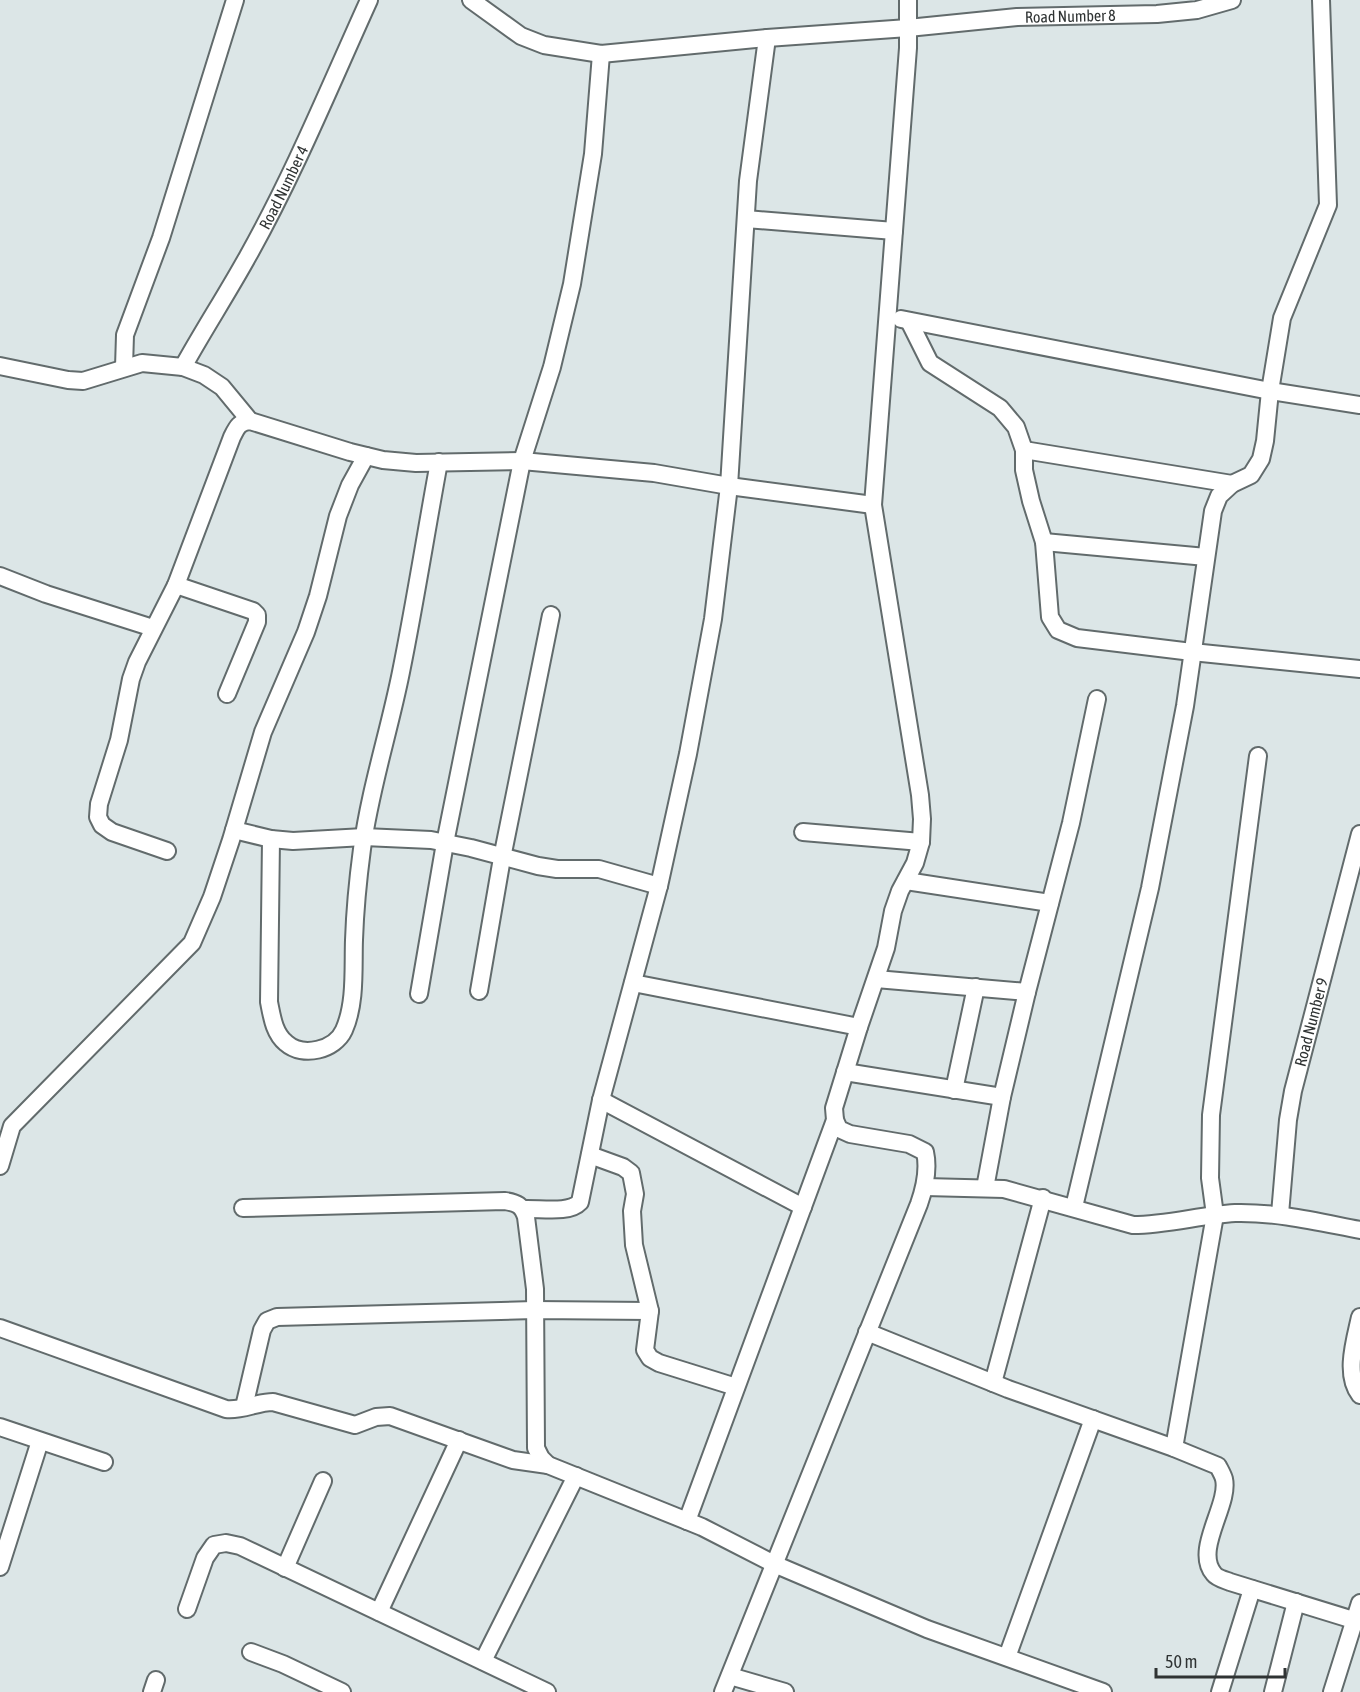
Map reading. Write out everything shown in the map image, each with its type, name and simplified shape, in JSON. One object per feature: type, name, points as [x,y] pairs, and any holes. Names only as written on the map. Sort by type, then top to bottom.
[{"type":"street","points":[[124,367],[127,327],[161,238],[235,0]]},
{"type":"street","name":"Road Number 4","points":[[183,367],[248,256],[277,199],[369,0]]},
{"type":"street","name":"Road Number 8","points":[[471,0],[521,36],[544,45],[601,54],[1017,17],[1156,14],[1197,10],[1232,0]]},
{"type":"street","points":[[723,1692],[925,1186],[928,1164],[925,1152],[909,1144],[850,1134],[840,1129],[835,1120],[834,1108],[888,940],[893,911],[915,863],[921,842],[920,795],[873,505],[894,231],[908,0]]},
{"type":"street","points":[[1074,1208],[1150,888],[1185,706],[1213,511],[1219,496],[1232,484],[1251,475],[1261,459],[1282,318],[1328,206],[1321,0]]},
{"type":"street","points":[[523,1209],[575,1207],[584,1192],[601,1100],[659,886],[688,754],[712,619],[729,486],[748,181],[766,38]]},
{"type":"street","points":[[419,994],[445,843],[522,461],[552,367],[572,284],[593,154],[601,54]]},
{"type":"street","points":[[746,219],[894,231]]},
{"type":"street","points":[[887,317],[1270,391],[1360,405]]},
{"type":"street","points":[[909,321],[930,363],[1000,408],[1016,427],[1024,450],[1024,470],[1031,501],[1044,542],[1048,610],[1058,630],[1077,638],[1360,669]]},
{"type":"street","points":[[0,366],[83,381],[142,363],[183,367],[204,375],[222,387],[250,422]]},
{"type":"street","points":[[166,851],[112,832],[102,825],[98,817],[99,804],[119,740],[131,679],[153,628],[176,585],[232,437],[242,422],[250,422],[383,460],[416,463],[522,461],[654,473],[729,486],[873,505]]},
{"type":"street","points":[[1024,450],[1232,484]]},
{"type":"street","points":[[0,1166],[12,1126],[192,943],[212,897],[262,732],[293,663],[318,596],[338,516],[350,485],[366,456]]},
{"type":"street","points":[[271,839],[269,1002],[272,1018],[278,1035],[288,1045],[298,1050],[311,1051],[337,1040],[344,1031],[348,1017],[352,988],[355,913],[370,797],[400,674],[439,462]]},
{"type":"street","points":[[1044,542],[1206,556]]},
{"type":"street","points":[[0,576],[46,594],[153,628]]},
{"type":"street","points":[[176,585],[253,611],[257,615],[258,622],[227,694]]},
{"type":"street","points":[[479,991],[502,858],[551,615]]},
{"type":"street","points":[[985,1188],[1002,1097],[1071,823],[1097,699]]},
{"type":"street","points":[[1174,1448],[1215,1215],[1210,1168],[1210,1115],[1258,756]]},
{"type":"street","points":[[234,830],[271,839],[293,841],[364,837],[416,838],[557,869],[580,868],[614,872],[659,886]]},
{"type":"street","points":[[803,832],[921,842]]},
{"type":"street","name":"Road Number 9","points":[[1280,1214],[1288,1120],[1293,1091],[1360,834]]},
{"type":"street","points":[[906,881],[1050,903]]},
{"type":"street","points":[[876,979],[1027,992]]},
{"type":"street","points":[[633,983],[859,1028]]},
{"type":"street","points":[[954,1089],[976,987]]},
{"type":"street","points":[[845,1072],[1002,1097]]},
{"type":"street","points":[[601,1100],[803,1207]]},
{"type":"street","points":[[687,1521],[835,1120]]},
{"type":"street","points":[[590,1155],[623,1167],[631,1173],[635,1194],[632,1211],[634,1245],[650,1311],[645,1350],[650,1358],[658,1364],[736,1387]]},
{"type":"street","points":[[925,1186],[1004,1189],[1043,1198],[1133,1225],[1148,1225],[1215,1215],[1280,1214],[1360,1230]]},
{"type":"street","points":[[993,1383],[1043,1198]]},
{"type":"street","points":[[243,1208],[505,1201],[517,1203],[523,1209],[526,1217],[535,1289],[536,1448],[548,1465]]},
{"type":"street","points":[[244,1407],[262,1330],[267,1321],[277,1317],[534,1310],[650,1311]]},
{"type":"street","points":[[1360,1317],[1352,1362],[1353,1378],[1360,1395]]},
{"type":"street","points":[[0,1328],[226,1408],[236,1410],[261,1402],[273,1402],[355,1425],[376,1417],[390,1416],[513,1460],[548,1465],[687,1521],[774,1564],[927,1629],[1103,1692]]},
{"type":"street","points":[[867,1332],[993,1383],[1218,1466],[1224,1480],[1207,1561],[1214,1575],[1357,1621]]},
{"type":"street","points":[[1007,1657],[1094,1419]]},
{"type":"street","points":[[0,1427],[105,1462]]},
{"type":"street","points":[[379,1612],[459,1440]]},
{"type":"street","points":[[0,1567],[4,1541],[40,1441]]},
{"type":"street","points":[[483,1661],[576,1476]]},
{"type":"street","points":[[285,1568],[323,1481]]},
{"type":"street","points":[[187,1609],[205,1558],[214,1545],[226,1543],[240,1546],[547,1692]]},
{"type":"street","points":[[1220,1692],[1252,1589]]},
{"type":"street","points":[[1273,1692],[1296,1602]]},
{"type":"street","points":[[1332,1692],[1357,1621],[1360,1603]]},
{"type":"street","points":[[251,1652],[283,1664],[342,1692]]},
{"type":"street","points":[[730,1676],[785,1692]]}]
